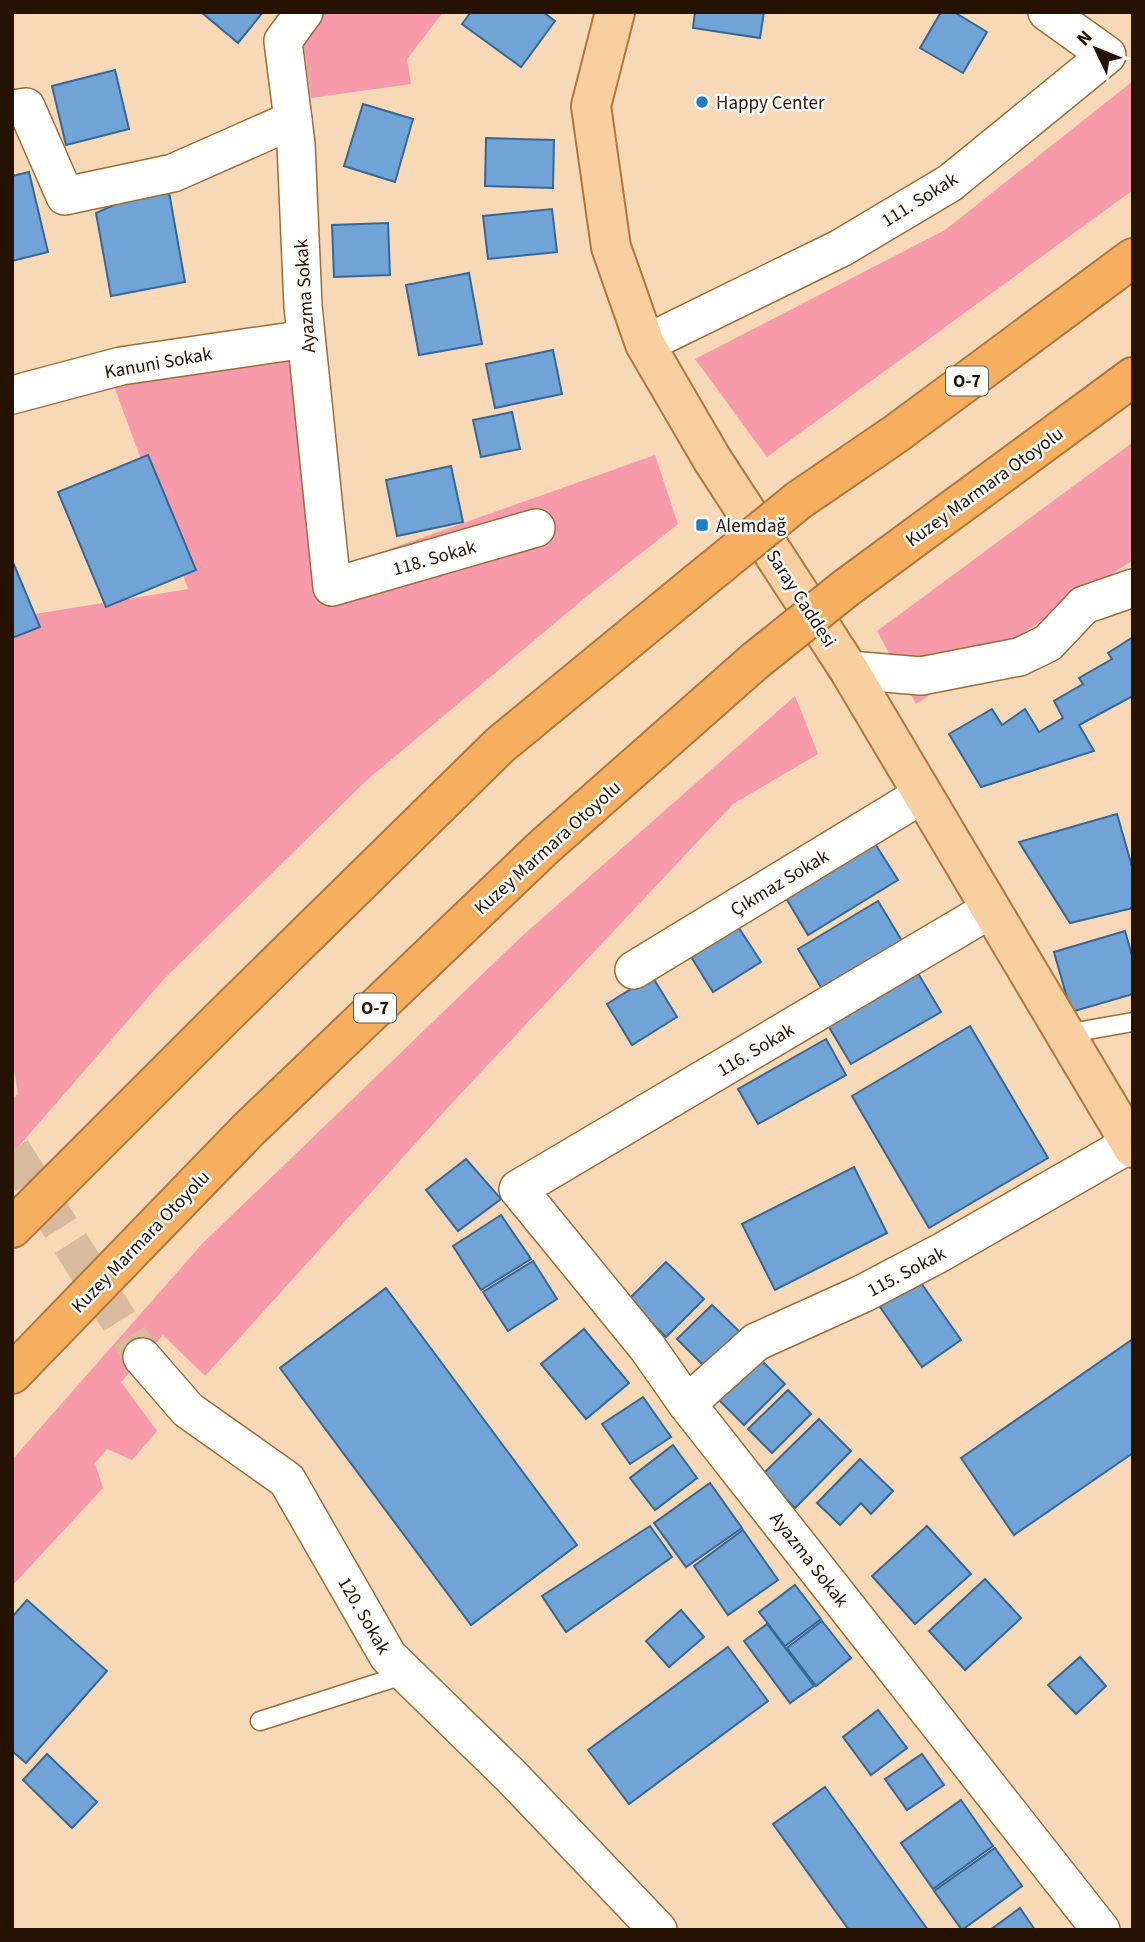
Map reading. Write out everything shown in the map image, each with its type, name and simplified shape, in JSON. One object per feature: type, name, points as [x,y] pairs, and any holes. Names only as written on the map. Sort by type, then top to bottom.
[{"type":"highway","name":"O-7","points":[[12,1228],[500,745],[799,500],[897,433],[1133,258]]},
{"type":"highway","name":"Kuzey Marmara Otoyolu","points":[[12,1374],[268,1111],[544,847],[755,661],[846,587],[1133,377]]},
{"type":"main road","name":"Saray Caddesi","points":[[615,12],[591,106],[611,247],[645,344],[712,458],[849,670],[1131,1146]]},
{"type":"street","name":"Ayazma Sokak","points":[[304,12],[283,41],[293,120],[306,339],[331,587]]},
{"type":"street","name":"111. Sokak","points":[[645,344],[841,248],[950,183],[1107,55],[1047,12]]},
{"type":"street","points":[[12,109],[26,107],[65,196],[173,173],[293,120]]},
{"type":"street","name":"Kanuni Sokak","points":[[12,395],[121,366],[306,339]]},
{"type":"street","name":"118. Sokak","points":[[331,587],[536,528]]},
{"type":"street","points":[[849,670],[921,676],[1019,657],[1048,643],[1084,605],[1133,589]]},
{"type":"street","name":"Çıkmaz Sokak","points":[[634,970],[923,794]]},
{"type":"street","name":"116. Sokak","points":[[518,1189],[991,909]]},
{"type":"street","name":"115. Sokak","points":[[687,1404],[756,1342],[862,1294],[929,1259],[1131,1146]]},
{"type":"street","name":"Ayazma Sokak","points":[[518,1189],[647,1347],[687,1404],[1101,1930]]},
{"type":"street","name":"120. Sokak","points":[[142,1357],[188,1410],[287,1480],[387,1656],[512,1777],[658,1930]]},
{"type":"lane","points":[[1065,1034],[1133,1022]]},
{"type":"lane","points":[[260,1721],[406,1674]]},
{"type":"shaded area","points":[[323,12],[443,12],[407,59],[411,84],[311,98],[303,38]]},
{"type":"shaded area","points":[[1133,81],[1133,190],[767,457],[695,359],[945,230]]},
{"type":"shaded area","points":[[297,340],[345,565],[655,455],[678,524],[592,592],[368,779],[164,979],[12,1154],[12,1099],[18,1094],[12,1058],[12,627],[29,615],[188,589],[109,372]]},
{"type":"shaded area","points":[[1133,442],[1133,560],[916,704],[877,631]]},
{"type":"shaded area","points":[[795,696],[818,754],[733,804],[452,1103],[205,1376],[163,1335],[121,1382],[157,1431],[132,1460],[107,1449],[95,1463],[103,1488],[12,1586],[12,1460],[202,1244],[521,937]]},
{"type":"building","points":[[201,12],[263,12],[238,43]]},
{"type":"building","points":[[471,12],[543,12],[555,21],[521,67],[462,24]]},
{"type":"building","points":[[695,12],[764,12],[760,38],[693,28]]},
{"type":"building","points":[[941,12],[954,12],[987,32],[963,73],[920,48]]},
{"type":"building","points":[[115,70],[129,129],[66,145],[52,86]]},
{"type":"building","points":[[363,104],[413,119],[395,182],[344,166]]},
{"type":"building","points":[[486,138],[554,140],[553,188],[485,186]]},
{"type":"building","points":[[29,172],[48,252],[12,261],[12,176]]},
{"type":"building","points":[[169,192],[185,282],[111,296],[96,213],[125,200]]},
{"type":"building","points":[[552,209],[557,252],[488,259],[483,216]]},
{"type":"building","points":[[388,223],[390,275],[334,277],[332,225]]},
{"type":"building","points":[[469,273],[482,344],[419,355],[406,285]]},
{"type":"building","points":[[553,350],[562,394],[495,408],[486,364]]},
{"type":"building","points":[[512,412],[520,449],[481,457],[473,420]]},
{"type":"building","points":[[148,455],[196,570],[106,607],[58,492]]},
{"type":"building","points":[[451,466],[463,522],[397,536],[386,480]]},
{"type":"building","points":[[12,560],[40,627],[12,638]]},
{"type":"building","points":[[1133,637],[1133,696],[1079,725],[1094,751],[981,787],[949,734],[992,709],[1002,725],[1025,709],[1039,732],[1063,718],[1054,701],[1083,684],[1079,678],[1112,659],[1108,653]]},
{"type":"building","points":[[1117,814],[1133,870],[1133,908],[1070,923],[1019,842]]},
{"type":"building","points":[[872,839],[898,880],[808,935],[783,893]]},
{"type":"building","points":[[878,901],[908,951],[828,999],[798,949]]},
{"type":"building","points":[[737,925],[761,962],[713,992],[690,955]]},
{"type":"building","points":[[1125,931],[1133,959],[1133,994],[1071,1012],[1054,952]]},
{"type":"building","points":[[913,965],[941,1012],[851,1064],[823,1017]]},
{"type":"building","points":[[652,976],[677,1017],[632,1045],[607,1004]]},
{"type":"building","points":[[970,1026],[1048,1158],[929,1228],[852,1096]]},
{"type":"building","points":[[826,1039],[846,1075],[758,1124],[738,1089]]},
{"type":"building","points":[[466,1159],[501,1199],[458,1231],[426,1190]]},
{"type":"building","points":[[854,1167],[887,1233],[775,1290],[742,1224]]},
{"type":"building","points":[[501,1215],[531,1259],[481,1290],[453,1246]]},
{"type":"building","points":[[533,1261],[557,1299],[508,1331],[483,1292]]},
{"type":"building","points":[[666,1262],[704,1299],[666,1337],[628,1300]]},
{"type":"building","points":[[919,1280],[961,1340],[922,1367],[880,1307]]},
{"type":"building","points":[[386,1288],[577,1545],[471,1625],[280,1368]]},
{"type":"building","points":[[712,1305],[743,1335],[708,1370],[677,1339]]},
{"type":"building","points":[[584,1329],[629,1383],[586,1419],[541,1364]]},
{"type":"building","points":[[1133,1339],[1133,1453],[1014,1535],[961,1458]]},
{"type":"building","points":[[756,1355],[785,1384],[744,1425],[715,1396]]},
{"type":"building","points":[[788,1390],[811,1414],[772,1453],[748,1429]]},
{"type":"building","points":[[643,1397],[671,1437],[630,1464],[602,1424]]},
{"type":"building","points":[[819,1419],[851,1451],[795,1508],[762,1475]]},
{"type":"building","points":[[673,1445],[697,1478],[655,1510],[630,1478]]},
{"type":"building","points":[[860,1459],[893,1491],[871,1514],[861,1503],[840,1525],[817,1503]]},
{"type":"building","points":[[710,1483],[742,1528],[686,1567],[654,1523]]},
{"type":"building","points":[[650,1526],[672,1557],[566,1632],[542,1596]]},
{"type":"building","points":[[927,1526],[971,1574],[915,1624],[872,1576]]},
{"type":"building","points":[[743,1530],[778,1580],[728,1615],[694,1566]]},
{"type":"building","points":[[985,1579],[1021,1618],[965,1670],[929,1631]]},
{"type":"building","points":[[795,1585],[821,1619],[785,1646],[759,1612]]},
{"type":"building","points":[[27,1600],[107,1671],[26,1763],[12,1751],[12,1617]]},
{"type":"building","points":[[681,1610],[704,1637],[669,1667],[646,1641]]},
{"type":"building","points":[[822,1621],[851,1658],[816,1686],[787,1648]]},
{"type":"building","points":[[767,1624],[814,1686],[790,1703],[744,1641]]},
{"type":"building","points":[[728,1647],[768,1701],[629,1804],[588,1750]]},
{"type":"building","points":[[1080,1657],[1106,1686],[1076,1714],[1048,1685]]},
{"type":"building","points":[[878,1710],[907,1748],[871,1775],[843,1737]]},
{"type":"building","points":[[47,1754],[97,1802],[72,1828],[23,1780]]},
{"type":"building","points":[[922,1754],[944,1785],[907,1810],[885,1779]]},
{"type":"building","points":[[825,1787],[928,1930],[849,1930],[773,1824]]},
{"type":"building","points":[[961,1800],[993,1846],[933,1889],[901,1843]]},
{"type":"building","points":[[995,1848],[1022,1886],[962,1930],[934,1891]]},
{"type":"building","points":[[1020,1908],[1035,1930],[990,1930]]},
{"type":"tunnel","points":[[12,1150],[142,1357]]},
{"type":"place","name":"Happy Center","points":[[702,102]]},
{"type":"place","name":"Alemdağ","points":[[702,525]]}]
